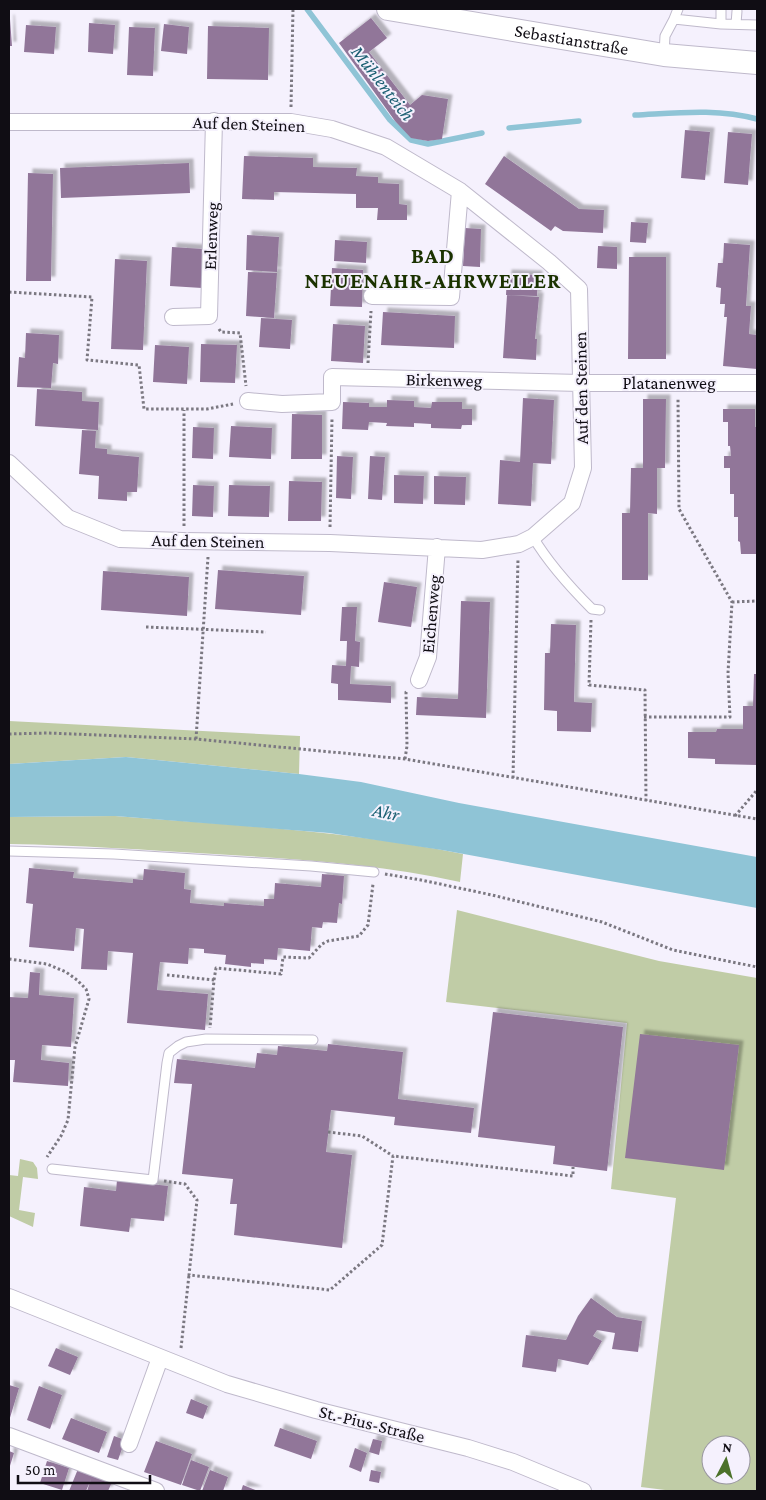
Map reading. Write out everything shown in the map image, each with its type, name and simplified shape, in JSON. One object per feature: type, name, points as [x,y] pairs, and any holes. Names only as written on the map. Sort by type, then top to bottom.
[{"type":"street","name":"Sebastianstraße","points":[[388,9],[664,55],[757,63]]},
{"type":"street","name":"Erlenweg","points":[[209,316],[214,121]]},
{"type":"street","name":"Auf den Steinen","points":[[9,122],[291,122],[332,129],[386,147],[460,191],[549,262],[579,289],[583,468],[572,503],[526,540],[482,550],[330,543],[120,539],[68,518],[9,463]]},
{"type":"street","points":[[372,296],[451,297],[460,191]]},
{"type":"street","points":[[173,317],[209,316]]},
{"type":"street","name":"Birkenweg","points":[[332,402],[332,376],[581,383]]},
{"type":"street","name":"Platanenweg","points":[[581,383],[757,383]]},
{"type":"street","points":[[248,401],[282,404],[332,402]]},
{"type":"street","name":"Eichenweg","points":[[419,680],[428,657],[436,547]]},
{"type":"street","name":"St.-Pius-Straße","points":[[9,1297],[178,1366],[228,1384],[316,1410],[495,1456],[583,1491]]},
{"type":"street","points":[[129,1444],[160,1358]]},
{"type":"street","points":[[9,1436],[156,1491]]},
{"type":"lane","points":[[664,55],[665,36],[678,9]]},
{"type":"lane","points":[[721,10],[721,24]]},
{"type":"lane","points":[[736,24],[737,11]]},
{"type":"lane","points":[[674,19],[721,24],[757,25]]},
{"type":"lane","points":[[526,540],[596,609]]},
{"type":"lane","points":[[9,851],[114,854],[311,866],[374,872]]},
{"type":"lane","points":[[52,1169],[153,1180],[169,1053],[186,1042],[209,1039],[313,1040]]},
{"type":"path","points":[[291,122],[293,9]]},
{"type":"path","points":[[9,292],[92,297],[87,360],[139,366],[144,409],[207,409],[248,401],[240,333],[221,332],[209,316]]},
{"type":"path","points":[[367,378],[372,296]]},
{"type":"path","points":[[644,718],[730,717],[728,673],[732,602],[679,509],[678,383]]},
{"type":"path","points":[[330,543],[332,402]]},
{"type":"path","points":[[184,410],[184,541]]},
{"type":"path","points":[[513,778],[526,540]]},
{"type":"path","points":[[196,739],[209,542]]},
{"type":"path","points":[[732,602],[757,601]]},
{"type":"path","points":[[596,609],[589,685],[645,690],[646,801]]},
{"type":"path","points":[[146,627],[266,632]]},
{"type":"path","points":[[404,759],[407,746],[406,692],[419,680]]},
{"type":"path","points":[[9,734],[48,733],[196,739],[404,759],[757,820]]},
{"type":"path","points":[[735,817],[757,790]]},
{"type":"path","points":[[209,1039],[216,968],[281,974],[283,957],[309,958],[322,944],[328,941],[359,936],[368,925],[374,872],[421,880],[602,922],[673,950],[757,966]]},
{"type":"path","points":[[9,959],[47,964],[66,972],[86,989],[89,998],[75,1048],[68,1120],[61,1136],[47,1157]]},
{"type":"path","points":[[166,976],[214,980]]},
{"type":"path","points":[[328,1132],[362,1136],[393,1156],[573,1176],[574,1167]]},
{"type":"path","points":[[189,1275],[330,1290],[382,1245],[393,1156]]},
{"type":"path","points":[[153,1180],[185,1184],[197,1200],[178,1366]]},
{"type":"green space","points":[[9,721],[300,736],[299,774],[126,757],[9,764]]},
{"type":"green space","points":[[115,816],[334,834],[463,854],[460,882],[399,871],[307,860],[60,845],[9,844],[9,817]]},
{"type":"green space","points":[[457,910],[659,961],[757,978],[757,1491],[673,1491],[641,1487],[676,1198],[611,1189],[627,1023],[446,1002]]},
{"type":"green space","points":[[20,1159],[33,1162],[37,1168],[38,1179],[23,1177],[19,1210],[35,1213],[33,1227],[9,1216],[9,1175],[18,1176]]},
{"type":"water","name":"Ahr","points":[[126,757],[361,782],[459,803],[757,857],[757,908],[442,850],[329,833],[115,816],[9,817],[9,764]]},
{"type":"building","points":[[371,18],[387,38],[369,52],[410,105],[422,95],[448,99],[442,139],[428,141],[411,138],[395,121],[339,43]]},
{"type":"building","points":[[10,19],[12,46],[9,46]]},
{"type":"building","points":[[89,23],[115,25],[113,54],[88,52]]},
{"type":"building","points":[[164,24],[189,27],[187,54],[161,51]]},
{"type":"building","points":[[26,25],[56,27],[54,54],[24,52]]},
{"type":"building","points":[[208,26],[269,28],[268,80],[207,79]]},
{"type":"building","points":[[129,27],[155,28],[153,76],[127,75]]},
{"type":"building","points":[[685,130],[710,132],[705,180],[681,178]]},
{"type":"building","points":[[728,132],[752,134],[748,185],[724,183]]},
{"type":"building","points":[[244,156],[313,158],[313,167],[357,168],[356,176],[378,177],[378,183],[399,184],[399,204],[407,205],[407,220],[377,220],[378,208],[356,208],[356,194],[274,192],[274,200],[242,199]]},
{"type":"building","points":[[504,156],[579,209],[604,210],[603,233],[563,231],[555,226],[551,231],[485,184]]},
{"type":"building","points":[[189,163],[190,193],[61,198],[60,168]]},
{"type":"building","points":[[28,173],[53,174],[51,281],[26,281]]},
{"type":"building","points":[[631,222],[648,223],[646,243],[630,242]]},
{"type":"building","points":[[465,228],[481,229],[480,267],[463,266]]},
{"type":"building","points":[[247,235],[279,237],[277,272],[246,270]]},
{"type":"building","points":[[335,240],[367,242],[366,263],[334,261]]},
{"type":"building","points":[[724,243],[750,245],[746,306],[751,306],[749,334],[757,335],[757,369],[723,366],[727,317],[724,317],[725,304],[720,304],[721,288],[716,287],[718,263],[723,263]]},
{"type":"building","points":[[598,246],[617,247],[617,269],[597,268]]},
{"type":"building","points":[[172,247],[203,249],[202,288],[170,286]]},
{"type":"building","points":[[629,257],[666,257],[666,359],[628,359]]},
{"type":"building","points":[[115,259],[147,261],[143,350],[111,349]]},
{"type":"building","points":[[332,268],[363,270],[362,307],[330,306]]},
{"type":"building","points":[[248,272],[277,273],[274,318],[246,316]]},
{"type":"building","points":[[507,274],[538,275],[537,296],[506,295]]},
{"type":"building","points":[[507,295],[539,297],[535,339],[537,339],[536,360],[503,358]]},
{"type":"building","points":[[383,312],[455,316],[454,348],[381,345]]},
{"type":"building","points":[[261,318],[292,320],[290,349],[259,347]]},
{"type":"building","points":[[333,324],[365,326],[363,363],[331,361]]},
{"type":"building","points":[[26,333],[59,335],[58,364],[53,363],[51,388],[17,387],[19,357],[25,358]]},
{"type":"building","points":[[201,344],[237,345],[235,383],[200,382]]},
{"type":"building","points":[[155,345],[189,347],[187,384],[153,382]]},
{"type":"building","points":[[37,389],[82,392],[82,401],[99,402],[98,430],[35,426]]},
{"type":"building","points":[[523,398],[554,400],[551,464],[533,463],[531,506],[498,504],[500,460],[520,462]]},
{"type":"building","points":[[643,399],[666,399],[665,468],[657,468],[657,514],[648,513],[648,580],[622,580],[622,513],[630,513],[631,468],[643,468]]},
{"type":"building","points":[[387,400],[414,401],[414,407],[431,408],[432,402],[462,402],[462,409],[472,409],[472,425],[462,425],[461,429],[431,428],[431,424],[414,423],[414,427],[386,426],[387,423],[369,422],[368,430],[342,429],[343,402],[369,403],[369,407],[387,407]]},
{"type":"building","points":[[723,409],[755,409],[755,427],[757,427],[757,554],[741,554],[740,542],[738,541],[738,517],[734,517],[734,494],[730,494],[730,468],[724,468],[724,456],[731,456],[730,446],[728,446],[728,422],[723,422]]},
{"type":"building","points":[[292,414],[322,415],[322,459],[291,459]]},
{"type":"building","points":[[231,426],[272,428],[271,459],[229,457]]},
{"type":"building","points":[[193,427],[214,428],[213,459],[192,458]]},
{"type":"building","points":[[82,430],[96,431],[95,448],[107,449],[107,454],[139,457],[137,492],[127,492],[127,501],[98,499],[99,476],[79,474]]},
{"type":"building","points":[[337,456],[353,457],[351,499],[336,498]]},
{"type":"building","points":[[370,456],[385,457],[382,500],[368,499]]},
{"type":"building","points":[[394,475],[424,476],[423,504],[394,503]]},
{"type":"building","points":[[434,476],[466,477],[465,505],[434,504]]},
{"type":"building","points":[[289,481],[322,482],[321,521],[288,521]]},
{"type":"building","points":[[193,485],[214,486],[213,517],[192,516]]},
{"type":"building","points":[[229,485],[270,486],[269,517],[228,516]]},
{"type":"building","points":[[218,570],[304,576],[301,615],[215,609]]},
{"type":"building","points":[[103,571],[189,577],[187,616],[101,610]]},
{"type":"building","points":[[384,582],[417,587],[411,627],[378,622]]},
{"type":"building","points":[[461,601],[490,602],[486,718],[416,715],[417,697],[458,699]]},
{"type":"building","points":[[342,607],[357,607],[355,641],[360,642],[359,667],[351,666],[350,684],[391,686],[391,703],[338,700],[338,684],[331,683],[332,665],[346,666],[347,641],[340,641]]},
{"type":"building","points":[[551,624],[576,625],[574,702],[592,703],[591,732],[557,731],[557,711],[544,710],[545,653],[550,653]]},
{"type":"building","points":[[754,674],[757,674],[757,765],[715,764],[715,759],[688,758],[688,732],[716,732],[717,729],[743,729],[743,706],[753,706]]},
{"type":"building","points":[[29,868],[74,872],[73,878],[133,883],[133,879],[143,880],[144,869],[185,873],[184,889],[191,890],[190,903],[224,906],[224,903],[264,906],[264,899],[274,899],[275,883],[321,887],[322,874],[344,876],[342,904],[339,903],[337,923],[323,922],[322,928],[312,927],[310,951],[278,948],[277,960],[264,959],[264,964],[251,963],[251,967],[225,964],[226,955],[204,953],[204,949],[189,948],[188,964],[160,962],[157,990],[208,994],[205,1030],[127,1023],[133,953],[108,951],[107,970],[81,969],[84,929],[76,928],[74,951],[29,947],[33,904],[26,903]]},
{"type":"building","points":[[30,972],[40,973],[39,995],[74,998],[71,1047],[42,1045],[41,1060],[69,1063],[68,1086],[13,1082],[15,1060],[9,1060],[9,997],[28,998]]},
{"type":"building","points":[[493,1012],[623,1027],[607,1171],[553,1164],[555,1146],[478,1137]]},
{"type":"building","points":[[640,1034],[739,1045],[724,1170],[625,1158]]},
{"type":"building","points":[[328,1044],[403,1052],[398,1099],[474,1108],[471,1133],[394,1125],[395,1117],[331,1110],[326,1152],[352,1155],[342,1248],[234,1235],[237,1204],[230,1204],[233,1179],[182,1174],[192,1084],[174,1083],[177,1059],[255,1068],[257,1053],[277,1055],[278,1046],[327,1051]]},
{"type":"building","points":[[117,1180],[168,1186],[164,1221],[131,1218],[129,1232],[80,1226],[84,1187],[116,1191]]},
{"type":"building","points":[[591,1298],[617,1317],[642,1321],[638,1352],[612,1349],[615,1333],[597,1330],[593,1336],[602,1341],[588,1365],[558,1359],[556,1372],[522,1367],[526,1335],[566,1340],[578,1316]]},
{"type":"building","points":[[56,1348],[78,1357],[70,1375],[48,1366]]},
{"type":"building","points":[[9,1385],[19,1388],[9,1421]]},
{"type":"building","points":[[39,1386],[62,1395],[50,1429],[27,1420]]},
{"type":"building","points":[[191,1399],[208,1406],[203,1419],[186,1413]]},
{"type":"building","points":[[71,1418],[107,1432],[99,1453],[62,1439]]},
{"type":"building","points":[[280,1428],[317,1441],[311,1459],[274,1446]]},
{"type":"building","points":[[114,1436],[125,1440],[118,1460],[107,1457]]},
{"type":"building","points":[[373,1439],[382,1441],[379,1455],[369,1452]]},
{"type":"building","points":[[156,1441],[192,1454],[181,1485],[144,1472]]},
{"type":"building","points":[[355,1448],[367,1453],[361,1472],[349,1467]]},
{"type":"building","points":[[9,1451],[14,1453],[9,1469]]},
{"type":"building","points":[[191,1460],[209,1467],[200,1491],[182,1485]]},
{"type":"building","points":[[47,1461],[69,1468],[62,1490],[40,1483]]},
{"type":"building","points":[[78,1469],[112,1482],[108,1491],[87,1491],[91,1479],[86,1491],[69,1491]]},
{"type":"building","points":[[210,1470],[228,1477],[223,1491],[202,1491]]},
{"type":"building","points":[[371,1470],[381,1472],[379,1483],[369,1481]]},
{"type":"building","points":[[243,1485],[258,1491],[241,1491]]},
{"type":"waterway","name":"Mühlenteich","points":[[307,9],[390,120],[411,140],[428,144],[482,133]]},
{"type":"waterway","name":"Mühlenteich","points":[[635,115],[712,112],[757,119]]},
{"type":"waterway","name":"Mühlenteich","points":[[509,128],[579,121]]},
{"type":"district","name":"BAD NEUENAHR-AHRWEILER","points":[[433,268]]}]
